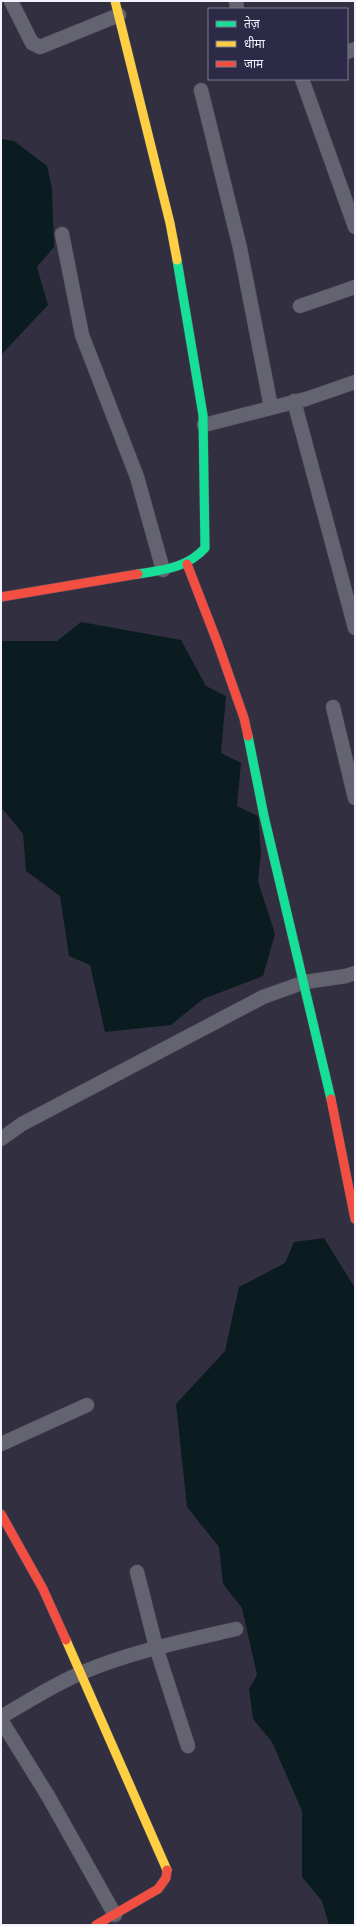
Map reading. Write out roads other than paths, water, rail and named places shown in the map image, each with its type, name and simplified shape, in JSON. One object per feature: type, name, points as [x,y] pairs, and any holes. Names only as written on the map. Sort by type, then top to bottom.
[{"type":"street","points":[[11,1],[32,43],[40,47],[119,15]]},
{"type":"street","points":[[1,596],[163,570],[187,564],[197,558],[205,548],[204,425],[184,295],[170,223],[115,1]]},
{"type":"street","points":[[302,80],[355,227]]},
{"type":"street","points":[[201,90],[240,248],[271,407]]},
{"type":"street","points":[[62,234],[82,335],[137,478],[163,570]]},
{"type":"street","points":[[300,306],[355,287]]},
{"type":"street","points":[[204,425],[306,398],[355,382]]},
{"type":"street","points":[[306,398],[355,628]]},
{"type":"street","points":[[187,564],[218,644],[244,718],[264,816],[329,1086],[355,1219]]},
{"type":"street","points":[[333,707],[355,798]]},
{"type":"street","points":[[1,1139],[22,1124],[263,997],[305,982],[346,976],[355,973]]},
{"type":"street","points":[[1,1444],[87,1405]]},
{"type":"street","points":[[1,1514],[43,1589],[167,1871],[166,1878],[158,1889],[96,1925]]},
{"type":"street","points":[[137,1572],[156,1647],[188,1746]]},
{"type":"street","points":[[115,1915],[48,1796],[1,1719],[48,1690],[81,1673],[156,1647],[236,1629]]}]
